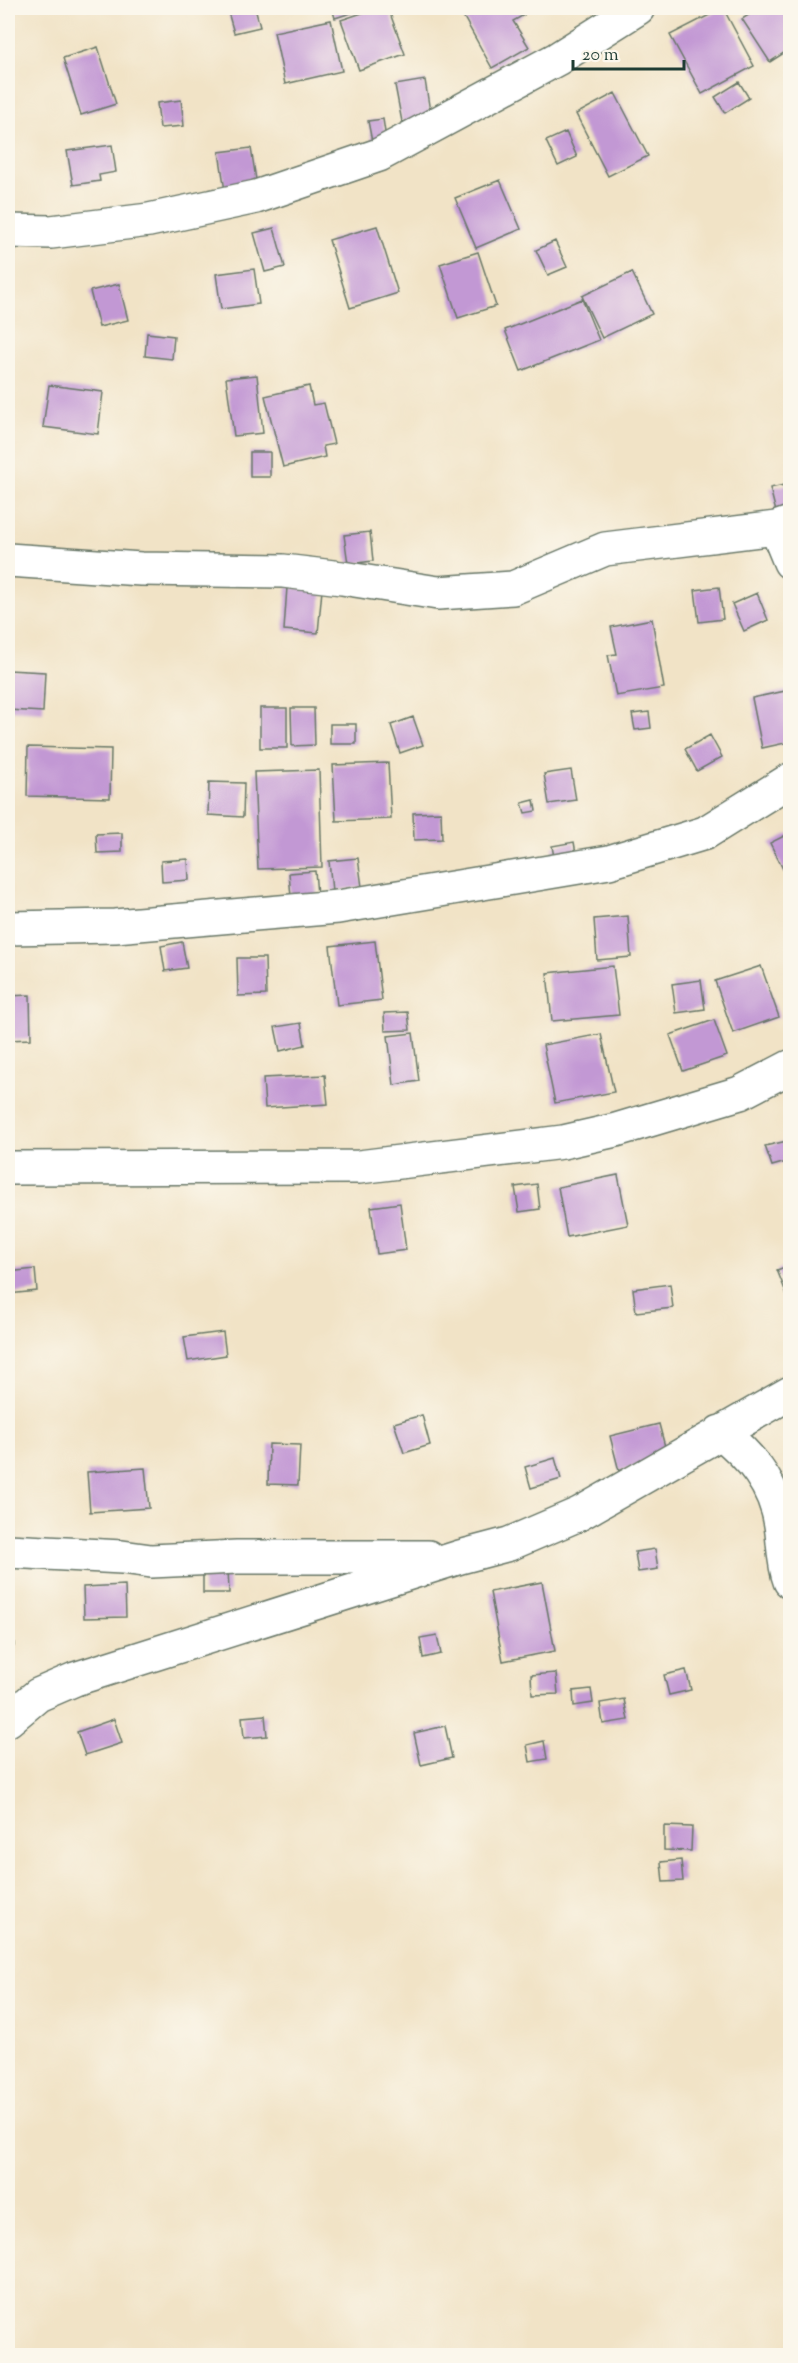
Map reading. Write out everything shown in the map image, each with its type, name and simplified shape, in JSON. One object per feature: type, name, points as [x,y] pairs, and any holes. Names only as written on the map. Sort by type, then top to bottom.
[{"type":"street","points":[[8,231],[51,232],[149,220],[256,197],[379,155],[557,59],[638,8]]},
{"type":"street","points":[[8,560],[141,569],[283,571],[438,593],[513,588],[605,549],[783,526],[790,562]]},
{"type":"street","points":[[8,928],[115,926],[338,907],[609,862],[705,833],[790,780]]},
{"type":"street","points":[[8,1168],[359,1167],[563,1142],[616,1130],[740,1093],[790,1067]]},
{"type":"street","points":[[8,1720],[38,1695],[75,1679],[460,1557],[509,1544],[579,1514],[790,1393]]},
{"type":"street","points":[[720,1432],[745,1451],[774,1497],[790,1581]]},
{"type":"street","points":[[8,1551],[122,1557],[151,1562],[237,1557],[460,1557]]},
{"type":"building","points":[[255,8],[260,27],[234,33],[228,12]]},
{"type":"building","points":[[332,8],[367,8],[335,18]]},
{"type":"building","points":[[377,8],[388,8],[405,54],[359,70],[341,20]]},
{"type":"building","points":[[469,8],[520,8],[524,15],[513,21],[529,47],[492,68],[461,12]]},
{"type":"building","points":[[723,8],[754,66],[702,94],[670,35]]},
{"type":"building","points":[[760,8],[790,8],[790,49],[770,62],[742,19]]},
{"type":"building","points":[[331,20],[342,71],[285,84],[274,32]]},
{"type":"building","points":[[8,34],[12,34],[10,66],[8,65]]},
{"type":"building","points":[[98,47],[116,104],[81,115],[63,58]]},
{"type":"building","points":[[425,80],[431,118],[402,122],[395,85]]},
{"type":"building","points":[[739,82],[749,98],[725,113],[715,97]]},
{"type":"building","points":[[615,93],[648,156],[608,176],[576,114]]},
{"type":"building","points":[[181,100],[184,126],[160,128],[157,103]]},
{"type":"building","points":[[383,119],[386,139],[372,142],[368,121]]},
{"type":"building","points":[[566,132],[577,157],[558,166],[546,141]]},
{"type":"building","points":[[112,145],[116,172],[99,175],[100,181],[73,185],[67,151]]},
{"type":"building","points":[[251,148],[257,186],[225,191],[219,152]]},
{"type":"building","points":[[500,180],[521,229],[476,248],[455,198]]},
{"type":"building","points":[[377,226],[398,293],[350,308],[329,240]]},
{"type":"building","points":[[274,228],[285,267],[265,272],[254,233]]},
{"type":"building","points":[[555,241],[567,267],[548,275],[536,250]]},
{"type":"building","points":[[478,252],[496,306],[458,318],[440,264]]},
{"type":"building","points":[[254,269],[259,304],[221,309],[216,274]]},
{"type":"building","points":[[632,272],[652,314],[602,338],[582,296]]},
{"type":"building","points":[[119,284],[128,320],[99,327],[90,291]]},
{"type":"building","points":[[582,299],[599,340],[521,371],[505,330]]},
{"type":"building","points":[[147,333],[174,336],[172,359],[145,356]]},
{"type":"building","points":[[257,375],[263,433],[234,436],[226,378]]},
{"type":"building","points":[[49,385],[103,392],[98,434],[43,427]]},
{"type":"building","points":[[309,386],[313,405],[324,403],[334,444],[323,446],[325,457],[283,467],[265,396]]},
{"type":"building","points":[[250,452],[270,452],[270,477],[250,477]]},
{"type":"building","points":[[789,484],[790,508],[776,512],[770,488]]},
{"type":"building","points":[[370,532],[373,561],[348,564],[344,535]]},
{"type":"building","points":[[287,587],[322,590],[318,633],[284,630]]},
{"type":"building","points":[[719,587],[723,619],[699,622],[695,590]]},
{"type":"building","points":[[757,593],[768,620],[744,631],[732,604]]},
{"type":"building","points":[[652,619],[664,688],[616,696],[608,655],[617,654],[611,627]]},
{"type":"building","points":[[8,670],[45,672],[43,712],[8,710]]},
{"type":"building","points":[[790,690],[790,742],[762,748],[752,698]]},
{"type":"building","points":[[260,708],[287,708],[287,748],[260,748]]},
{"type":"building","points":[[291,708],[314,708],[315,745],[292,746]]},
{"type":"building","points":[[649,712],[651,728],[635,730],[632,714]]},
{"type":"building","points":[[413,717],[423,745],[400,753],[391,725]]},
{"type":"building","points":[[330,724],[356,724],[356,744],[330,744]]},
{"type":"building","points":[[710,735],[722,757],[697,771],[685,749]]},
{"type":"building","points":[[28,747],[111,749],[110,798],[27,796]]},
{"type":"building","points":[[388,763],[391,819],[336,821],[333,765]]},
{"type":"building","points":[[319,770],[322,867],[258,869],[254,772]]},
{"type":"building","points":[[571,770],[576,800],[549,804],[544,774]]},
{"type":"building","points":[[209,782],[244,783],[243,817],[208,815]]},
{"type":"building","points":[[534,800],[536,811],[525,813],[522,803]]},
{"type":"building","points":[[441,812],[442,839],[414,840],[413,813]]},
{"type":"building","points":[[122,833],[122,852],[97,853],[96,834]]},
{"type":"building","points":[[790,833],[790,870],[785,873],[770,843]]},
{"type":"building","points":[[574,842],[577,859],[555,863],[552,846]]},
{"type":"building","points":[[358,858],[362,887],[332,891],[329,861]]},
{"type":"building","points":[[188,859],[189,880],[162,882],[161,861]]},
{"type":"building","points":[[315,871],[317,895],[291,897],[289,873]]},
{"type":"building","points":[[628,916],[631,957],[597,960],[594,919]]},
{"type":"building","points":[[375,941],[382,1000],[337,1005],[330,946]]},
{"type":"building","points":[[182,942],[187,968],[165,971],[161,946]]},
{"type":"building","points":[[237,958],[265,958],[266,995],[238,996]]},
{"type":"building","points":[[613,966],[619,1015],[552,1021],[547,973]]},
{"type":"building","points":[[761,966],[779,1017],[733,1033],[715,981]]},
{"type":"building","points":[[701,980],[705,1009],[676,1013],[672,984]]},
{"type":"building","points":[[30,995],[31,1039],[8,1040],[8,996]]},
{"type":"building","points":[[408,1012],[410,1030],[385,1031],[384,1013]]},
{"type":"building","points":[[714,1020],[727,1056],[683,1071],[670,1035]]},
{"type":"building","points":[[301,1023],[305,1045],[280,1051],[275,1027]]},
{"type":"building","points":[[413,1033],[419,1081],[394,1085],[388,1036]]},
{"type":"building","points":[[601,1034],[614,1092],[555,1103],[543,1045]]},
{"type":"building","points":[[325,1075],[328,1104],[265,1108],[263,1078]]},
{"type":"building","points":[[787,1141],[790,1161],[772,1166],[765,1146]]},
{"type":"building","points":[[618,1175],[628,1225],[567,1237],[558,1187]]},
{"type":"building","points":[[537,1184],[540,1209],[519,1212],[515,1187]]},
{"type":"building","points":[[400,1203],[406,1250],[377,1254],[371,1207]]},
{"type":"building","points":[[790,1265],[790,1299],[789,1300],[777,1270]]},
{"type":"building","points":[[35,1269],[37,1291],[8,1294],[8,1272]]},
{"type":"building","points":[[670,1284],[673,1308],[636,1312],[633,1289]]},
{"type":"building","points":[[223,1332],[226,1355],[188,1361],[184,1337]]},
{"type":"building","points":[[422,1415],[430,1445],[404,1453],[394,1423]]},
{"type":"building","points":[[659,1424],[668,1458],[619,1471],[610,1436]]},
{"type":"building","points":[[269,1444],[300,1445],[298,1485],[268,1484]]},
{"type":"building","points":[[555,1458],[561,1479],[531,1488],[525,1467]]},
{"type":"building","points":[[145,1468],[149,1508],[90,1512],[87,1472]]},
{"type":"building","points":[[655,1549],[658,1569],[638,1572],[635,1552]]},
{"type":"building","points":[[203,1566],[228,1566],[229,1593],[203,1593]]},
{"type":"building","points":[[10,1570],[14,1646],[8,1646],[8,1571]]},
{"type":"building","points":[[542,1582],[555,1651],[503,1661],[490,1592]]},
{"type":"building","points":[[125,1585],[126,1617],[84,1618],[83,1587]]},
{"type":"building","points":[[437,1635],[441,1654],[423,1658],[420,1638]]},
{"type":"building","points":[[686,1670],[691,1690],[669,1695],[664,1675]]},
{"type":"building","points":[[556,1673],[558,1694],[532,1695],[531,1675]]},
{"type":"building","points":[[591,1689],[593,1703],[574,1706],[573,1691]]},
{"type":"building","points":[[624,1699],[628,1720],[603,1724],[600,1703]]},
{"type":"building","points":[[265,1715],[267,1736],[244,1738],[242,1717]]},
{"type":"building","points":[[114,1719],[122,1743],[85,1755],[77,1732]]},
{"type":"building","points":[[445,1726],[452,1758],[421,1765],[414,1733]]},
{"type":"building","points":[[544,1741],[547,1759],[530,1762],[527,1745]]},
{"type":"building","points":[[664,1826],[692,1827],[691,1851],[664,1850]]},
{"type":"building","points":[[681,1860],[683,1881],[663,1882],[661,1862]]}]
